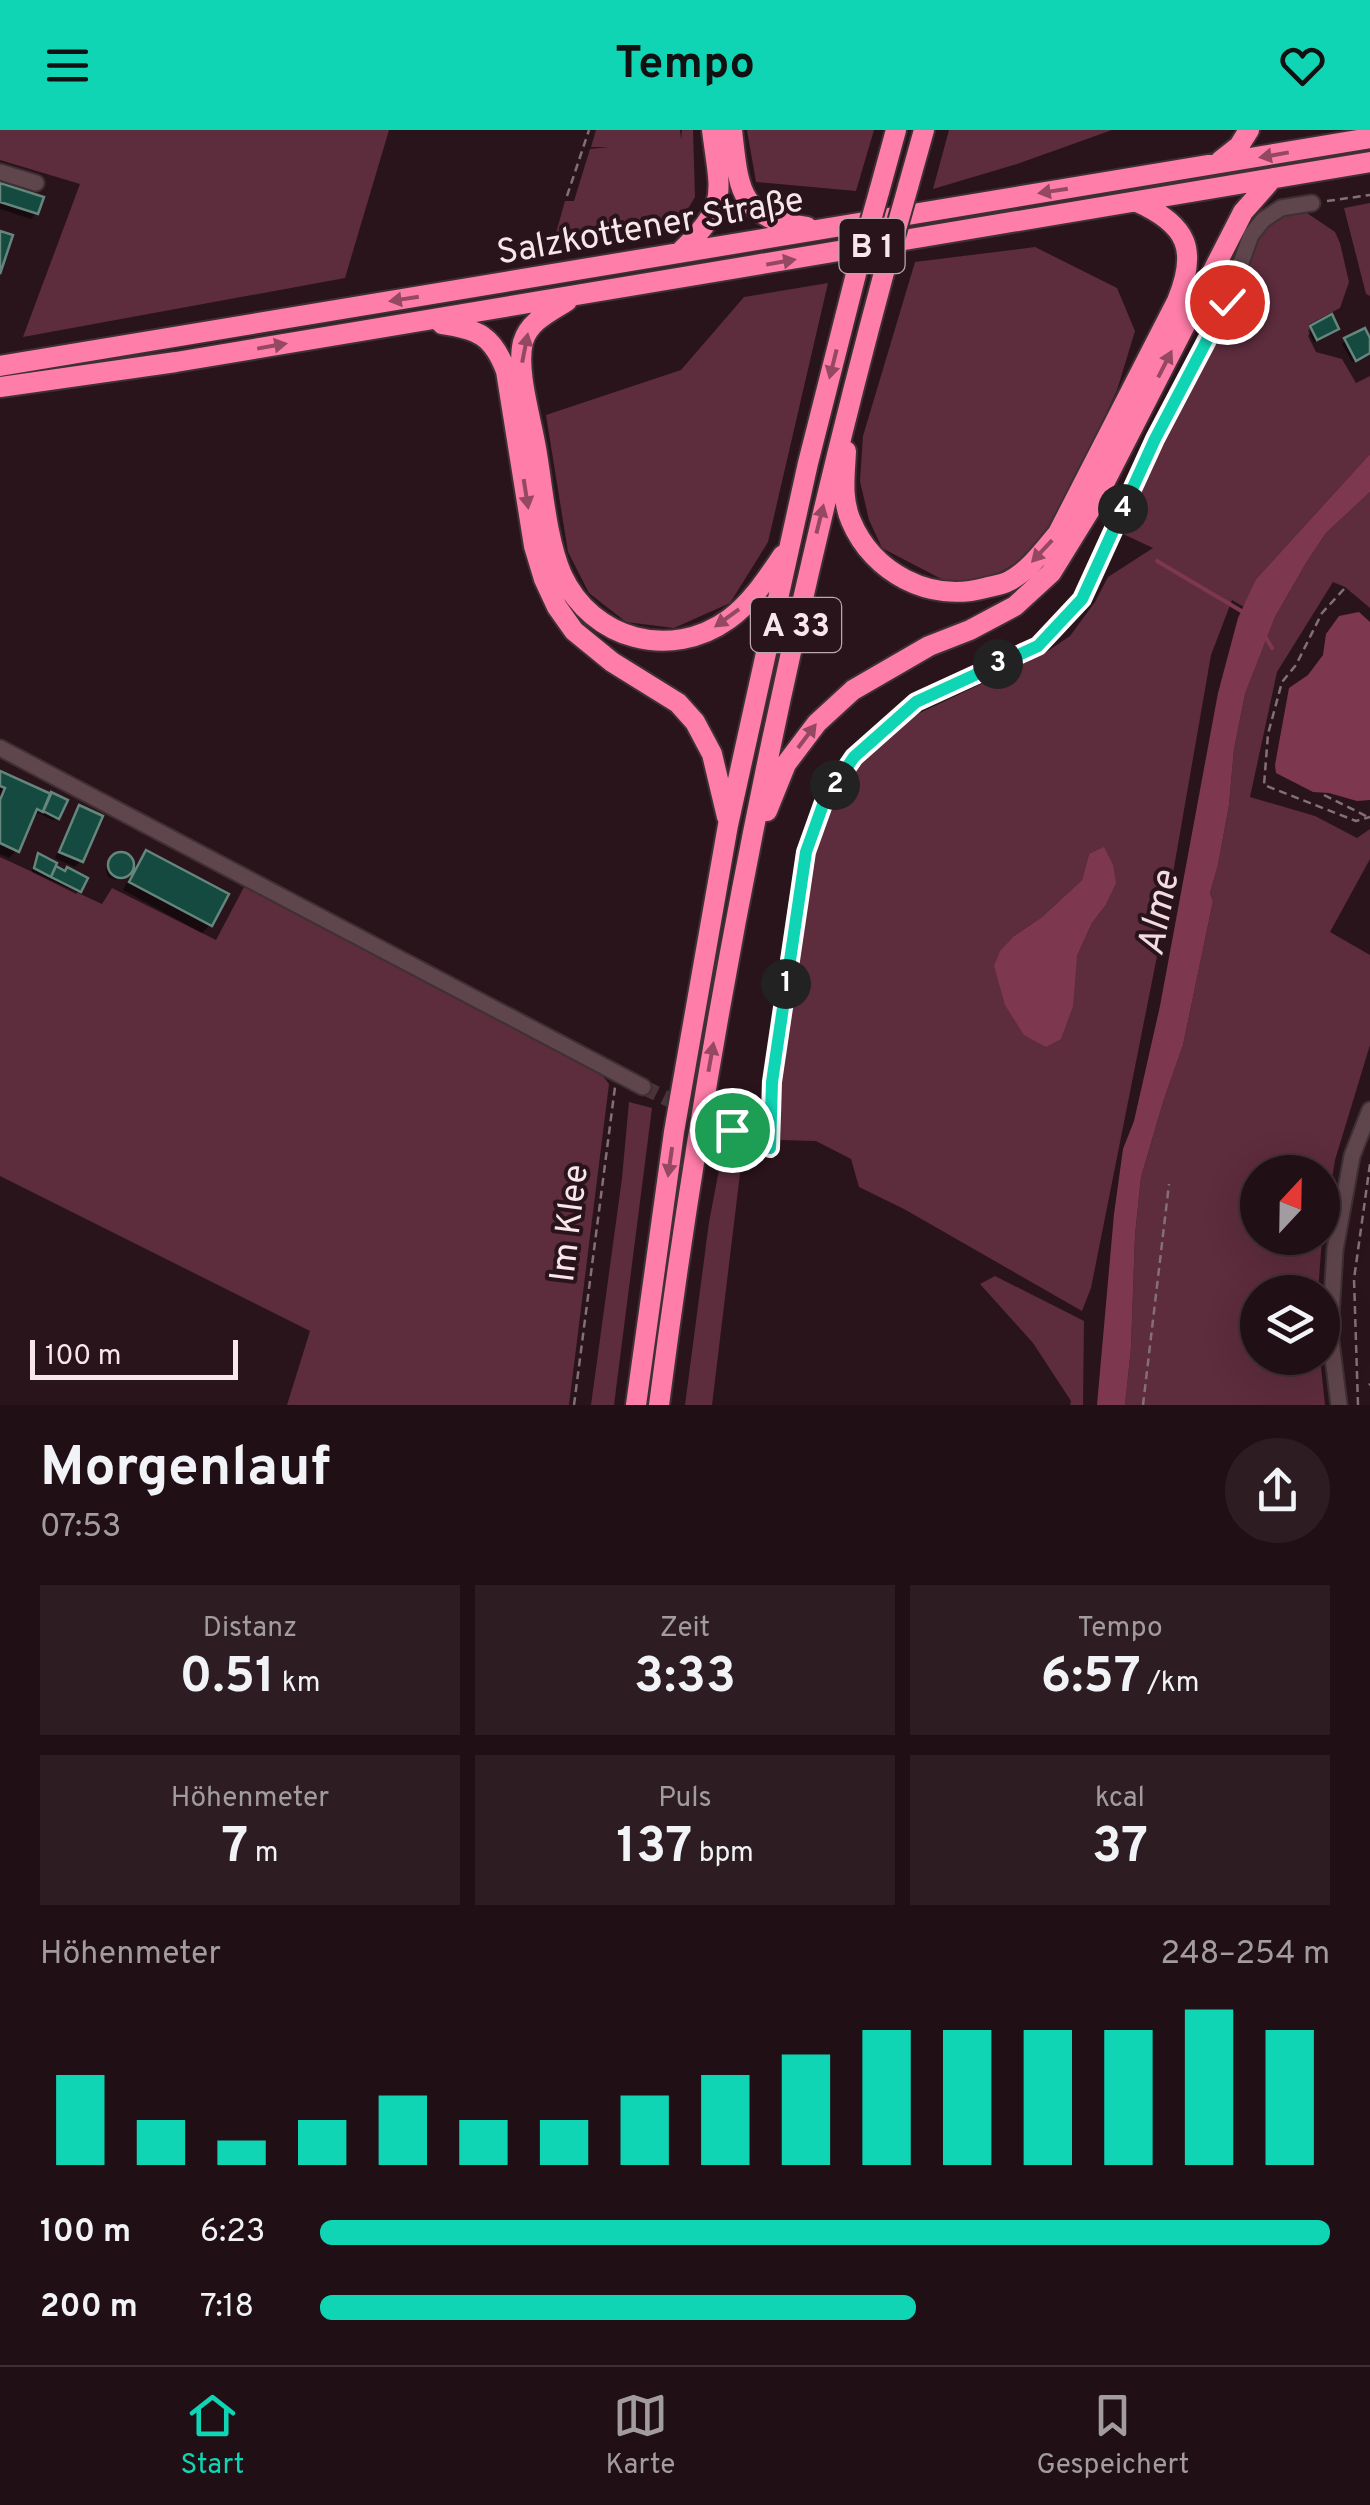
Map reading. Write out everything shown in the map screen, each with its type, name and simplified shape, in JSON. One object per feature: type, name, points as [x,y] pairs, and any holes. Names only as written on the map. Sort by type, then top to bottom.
[{"type":"highway","points":[[678,254],[707,224],[718,205],[712,130]]},
{"type":"highway","points":[[732,130],[738,183],[754,208],[768,219],[824,229]]},
{"type":"highway","name":"A 33","points":[[636,1405],[674,1132],[728,824],[808,463],[896,130]]},
{"type":"highway","name":"A 33","points":[[659,1405],[705,1089],[748,854],[813,549],[924,130]]},
{"type":"highway","points":[[1217,164],[1239,146],[1249,130]]},
{"type":"highway","points":[[1352,130],[1370,135]]},
{"type":"highway","name":"Salzkottener Straße","points":[[0,366],[1217,164],[1370,135]]},
{"type":"highway","name":"Salzkottener Straße","points":[[0,388],[1370,162]]},
{"type":"highway","points":[[748,854],[786,764],[817,723],[853,690],[892,666],[1015,606],[1051,573],[1093,505],[1242,212],[1272,179]]},
{"type":"highway","points":[[850,398],[844,494],[850,520],[862,541],[898,577],[922,588],[970,592],[1009,582],[1058,534],[1185,280],[1187,245],[1182,233],[1171,220],[1136,201]]},
{"type":"highway","points":[[577,295],[534,323],[524,338],[522,371],[552,542],[562,575],[579,602],[620,632],[648,641],[686,639],[728,620],[755,595],[790,545]]},
{"type":"highway","points":[[416,322],[474,330],[490,341],[500,357],[506,371],[534,546],[556,606],[574,631],[599,652],[678,703],[695,722],[712,754],[728,824]]},
{"type":"street","points":[[0,172],[36,183]]},
{"type":"street","points":[[732,1130],[770,1148],[772,1082],[806,852],[825,799],[854,757],[916,702],[1038,646],[1082,599],[1155,439],[1227,302],[1250,235],[1281,208],[1312,204]]},
{"type":"street","points":[[0,748],[642,1088]]},
{"type":"street","points":[[1339,1405],[1330,1333],[1335,1250],[1352,1156],[1370,1110]]},
{"type":"path","points":[[568,196],[589,130]]},
{"type":"path","points":[[1312,204],[1370,194]]},
{"type":"path","points":[[1344,589],[1322,613],[1296,665],[1282,682],[1268,734],[1264,785],[1356,821],[1370,818]]},
{"type":"path","points":[[1324,795],[1370,818]]},
{"type":"path","name":"Im Klee","points":[[574,1405],[617,1076]]},
{"type":"path","points":[[1358,1405],[1354,1280],[1370,1164]]},
{"type":"path","points":[[1143,1405],[1169,1184]]},
{"type":"shaded area","points":[[0,130],[389,130],[345,278],[23,337],[80,184],[0,160]]},
{"type":"shaded area","points":[[596,130],[680,130],[681,139],[682,130],[693,130],[695,197],[686,212],[669,222],[554,240],[565,201],[574,201],[590,149],[609,147],[591,147]]},
{"type":"shaded area","points":[[747,130],[874,130],[856,191],[756,182]]},
{"type":"shaded area","points":[[949,130],[1112,130],[933,189]]},
{"type":"shaded area","points":[[1370,203],[1370,296],[1366,294],[1344,208]]},
{"type":"shaded area","points":[[1304,211],[1335,232],[1340,243],[1349,282],[1340,308],[1308,325],[1308,336],[1316,352],[1342,359],[1356,383],[1370,376],[1370,454],[1256,579],[1244,607],[1232,600],[1211,655],[1169,896],[1091,1288],[1082,1311],[859,1187],[851,1159],[816,1141],[781,1140],[779,1086],[815,852],[831,802],[860,759],[907,719],[1042,655],[1070,636],[1108,577],[1153,548],[1121,533],[1258,239],[1268,223],[1281,214]],"holes":[[[1089,854],[1105,906],[1092,923],[1077,956],[1014,936],[1042,917],[1082,880]]]},
{"type":"shaded area","points":[[1035,247],[1117,288],[1135,331],[1117,390],[1060,513],[1042,540],[1021,560],[993,576],[951,584],[882,548],[869,520],[860,481],[863,436],[915,262]]},
{"type":"shaded area","points":[[828,283],[768,542],[730,603],[674,628],[626,622],[589,593],[568,552],[546,415],[681,370],[744,297]]},
{"type":"shaded area","points":[[1370,454],[1370,492],[1326,533],[1306,563],[1275,617],[1245,694],[1234,749],[1229,805],[1210,893],[1213,901],[1183,1045],[1141,1177],[1125,1405],[1097,1405],[1123,1149],[1134,1121],[1160,1006],[1218,693],[1238,618],[1256,579]]},
{"type":"shaded area","points":[[1370,492],[1370,608],[1333,582],[1277,672],[1250,797],[1315,816],[1357,838],[1370,829],[1370,859],[1330,932],[1370,955],[1370,1045],[1337,1155],[1240,1155],[1240,1255],[1321,1255],[1319,1275],[1240,1275],[1240,1375],[1322,1375],[1325,1405],[1125,1405],[1141,1177],[1183,1045],[1213,901],[1210,893],[1229,805],[1234,749],[1245,694],[1275,617],[1326,533]]},
{"type":"shaded area","points":[[1359,612],[1370,622],[1370,800],[1357,801],[1313,792],[1276,773],[1275,765],[1289,688],[1308,675],[1323,655],[1326,634],[1339,616]]},
{"type":"shaded area","points":[[1104,847],[1116,883],[1077,956],[1073,1006],[1061,1039],[1046,1047],[1024,1035],[1005,1005],[994,966],[1000,951],[1014,936],[1042,917],[1082,880],[1089,854]]},
{"type":"shaded area","points":[[0,857],[102,904],[112,888],[216,940],[244,887],[595,1066],[609,1084],[569,1405],[287,1405],[310,1331],[0,1176]]},
{"type":"shaded area","points":[[629,1102],[652,1108],[614,1405],[591,1405],[622,1178]]},
{"type":"shaded area","points":[[723,1149],[742,1157],[712,1405],[685,1405],[709,1222]]},
{"type":"shaded area","points":[[995,1276],[1084,1321],[1083,1405],[1070,1405],[1033,1343],[980,1284]]},
{"type":"building","points":[[0,183],[44,197],[38,214],[0,202]]},
{"type":"building","points":[[0,231],[13,235],[0,274]]},
{"type":"building","points":[[1332,314],[1339,329],[1317,340],[1310,326]]},
{"type":"building","points":[[1365,328],[1370,353],[1356,361],[1344,338]]},
{"type":"building","points":[[0,771],[51,794],[43,812],[37,809],[19,852],[0,843],[0,800],[5,788],[0,786]]},
{"type":"building","points":[[51,792],[68,800],[59,819],[43,811]]},
{"type":"building","points":[[79,805],[103,816],[83,862],[59,852]]},
{"type":"building","points":[[146,850],[229,894],[212,926],[129,882]]},
{"type":"building","points":[[121,852],[130,856],[134,865],[130,874],[121,878],[112,874],[108,865],[112,856]]},
{"type":"building","points":[[38,853],[57,863],[51,877],[34,868]]},
{"type":"building","points":[[56,866],[88,878],[81,892],[51,877]]},
{"type":"waterway","points":[[1157,561],[1243,612]]},
{"type":"waterway","points":[[1266,638],[1272,648]]},
{"type":"tunnel","points":[[643,1087],[733,1130]]},
{"type":"route","points":[[732,1130],[770,1148],[772,1082],[806,852],[825,799],[854,757],[916,702],[1038,646],[1082,599],[1155,439],[1227,302]]},
{"type":"water label","name":"Alme","points":[[1157,913]]}]
